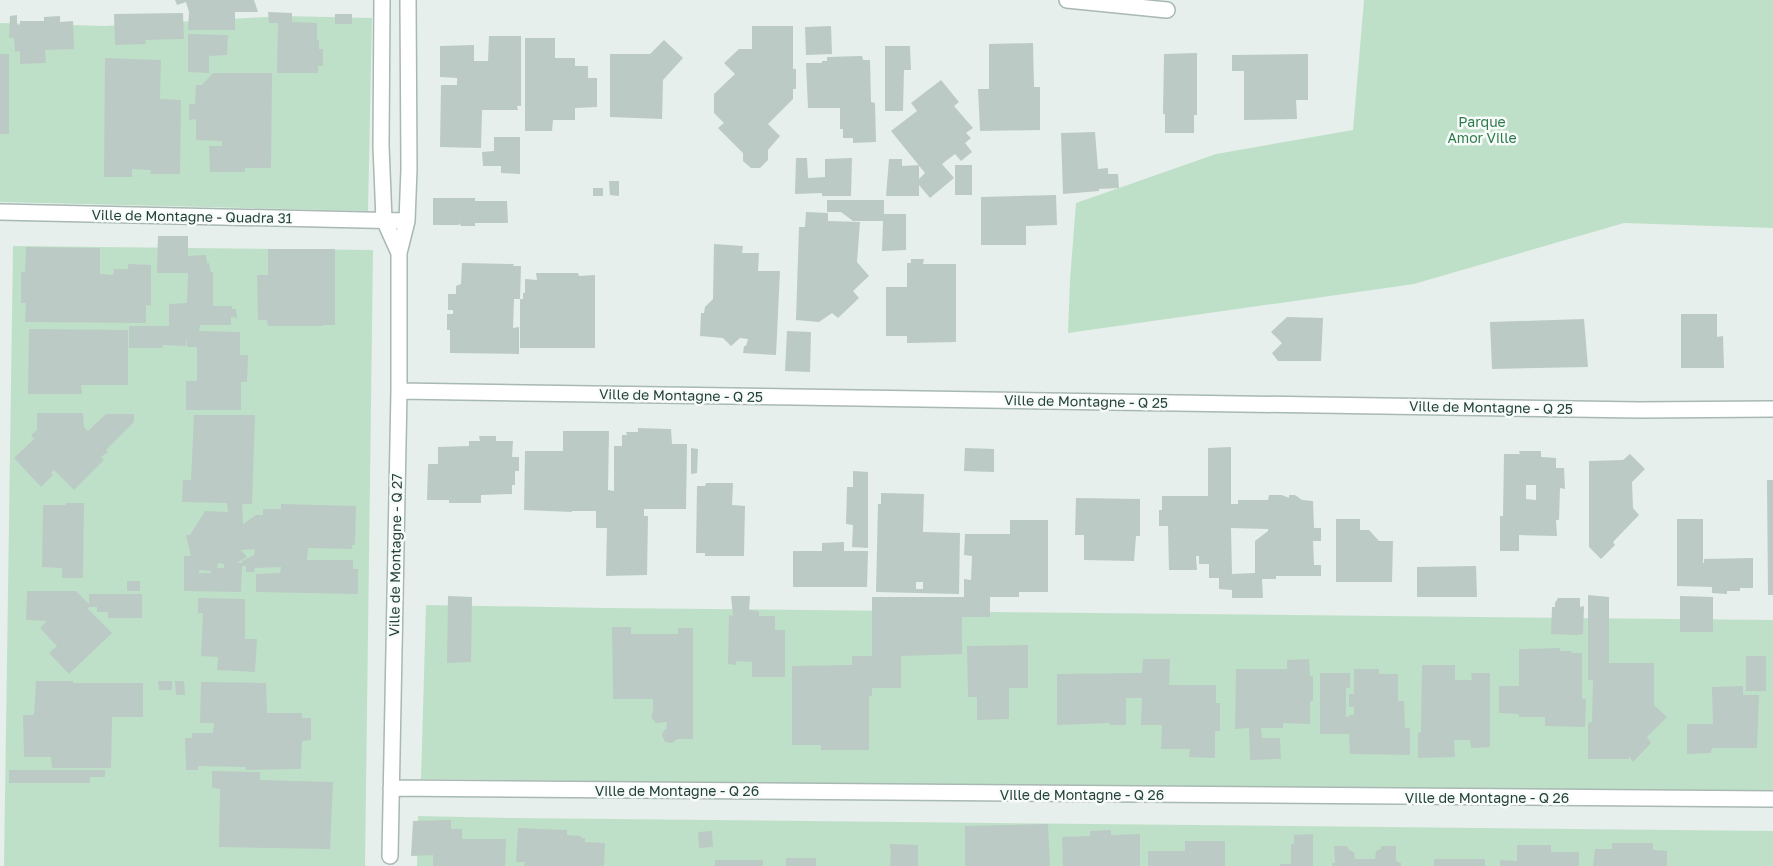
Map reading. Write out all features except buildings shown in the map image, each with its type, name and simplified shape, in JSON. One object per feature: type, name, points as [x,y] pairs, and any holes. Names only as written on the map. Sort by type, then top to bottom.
[{"type":"street","points":[[382,0],[381,146],[384,220]]},
{"type":"street","name":"Ville de Montagne - Q 27","points":[[390,856],[399,253],[407,221],[409,170],[408,0]]},
{"type":"street","points":[[1067,0],[1167,10]]},
{"type":"street","name":"Ville de Montagne - Quadra 31","points":[[0,212],[407,221]]},
{"type":"street","name":"Ville de Montagne - Q 27","points":[[384,220],[399,253]]},
{"type":"street","name":"Ville de Montagne - Q 25","points":[[398,391],[1629,410],[1773,409]]},
{"type":"street","name":"Ville de Montagne - Q 26","points":[[391,788],[1773,799]]},
{"type":"green space","name":"Parque Amor Ville","points":[[1364,0],[1773,0],[1773,228],[1624,223],[1414,284],[1068,333],[1076,203],[1216,154],[1353,130]]},
{"type":"green space","points":[[284,16],[372,18],[368,211],[0,202],[0,23],[105,26]]},
{"type":"green space","points":[[13,246],[373,250],[365,866],[4,866]]},
{"type":"green space","points":[[426,605],[1773,620],[1773,795],[421,779]]},
{"type":"green space","points":[[418,816],[1773,831],[1773,866],[417,866]]}]
